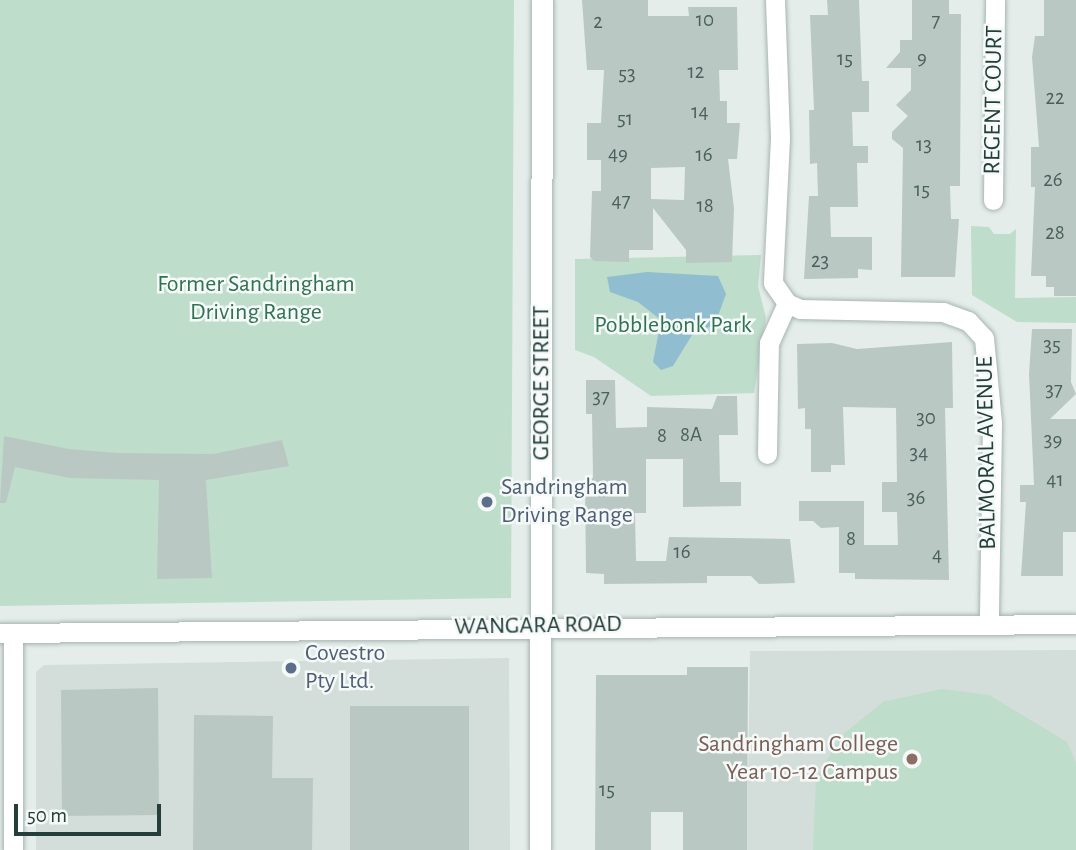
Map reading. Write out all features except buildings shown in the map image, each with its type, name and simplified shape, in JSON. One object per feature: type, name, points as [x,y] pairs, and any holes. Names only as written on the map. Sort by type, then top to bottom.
[{"type":"street","name":"GEORGE STREET","points":[[540,850],[542,0]]},
{"type":"street","points":[[766,454],[769,343],[787,303],[773,284],[770,267],[779,174],[775,0]]},
{"type":"street","name":"REGENT COURT","points":[[993,200],[995,0]]},
{"type":"street","name":"BALMORAL AVENUE","points":[[787,303],[813,312],[953,314],[977,327],[984,338],[992,423],[989,624]]},
{"type":"street","name":"WANGARA ROAD","points":[[6,633],[540,625],[1076,624]]},
{"type":"street","points":[[6,633],[13,850]]},
{"type":"shaded area","name":"Sandringham College Year 10-12 Campus","points":[[1076,650],[1076,850],[747,850],[750,651]]},
{"type":"shaded area","points":[[509,658],[510,850],[36,850],[36,672],[44,665]]},
{"type":"green space","name":"Former Sandringham Driving Range","points":[[0,0],[514,0],[511,598],[0,606]]},
{"type":"green space","points":[[971,226],[989,227],[994,234],[1010,234],[1016,229],[1015,298],[1076,297],[1076,323],[1017,322],[972,295]]},
{"type":"green space","name":"Pobblebonk Park","points":[[761,255],[758,286],[766,318],[754,393],[651,396],[594,357],[575,350],[575,259]]},
{"type":"green space","points":[[942,689],[989,695],[1067,742],[1076,763],[1076,850],[813,850],[816,779],[841,736],[883,702]]},
{"type":"water","points":[[647,272],[718,276],[726,294],[715,324],[692,335],[673,366],[661,370],[653,362],[661,320],[638,302],[610,292],[607,277]]},
{"type":"place","name":"Sandringham Driving Range","points":[[487,502]]},
{"type":"place","name":"Covestro Pty Ltd.","points":[[291,668]]},
{"type":"place","name":"Sandringham College Year 10-12 Campus","points":[[912,759]]}]
